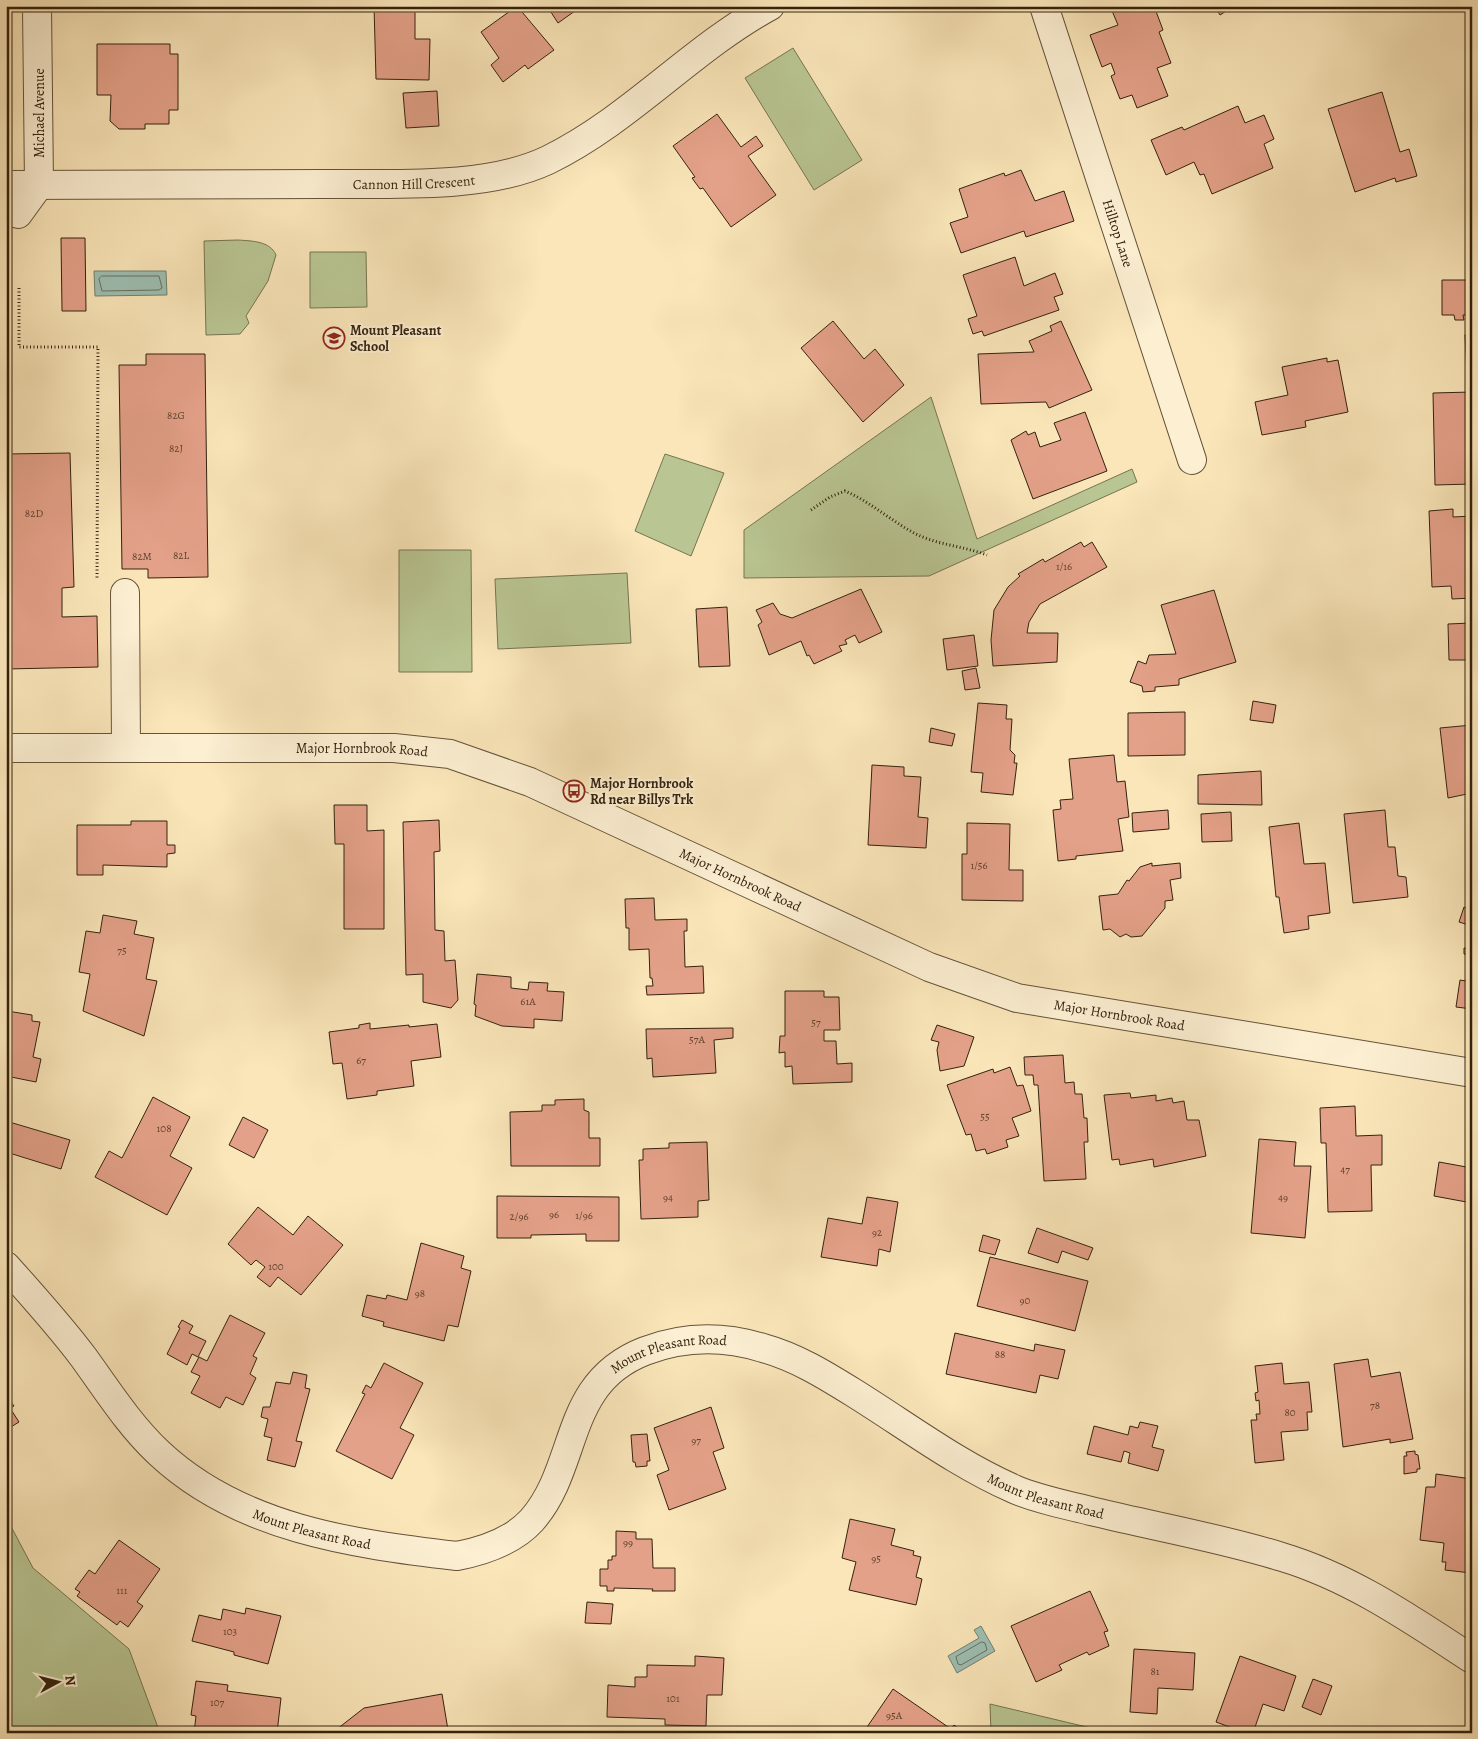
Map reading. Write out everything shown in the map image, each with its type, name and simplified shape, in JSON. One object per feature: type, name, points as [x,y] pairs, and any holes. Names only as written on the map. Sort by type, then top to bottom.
[{"type":"street","name":"Michael Avenue","points":[[37,6],[39,185]]},
{"type":"street","name":"Cannon Hill Crescent","points":[[6,185],[425,183],[515,172],[546,161],[587,138],[740,23],[770,6]]},
{"type":"street","name":"Hilltop Lane","points":[[1044,6],[1192,460]]},
{"type":"street","points":[[18,214],[39,185]]},
{"type":"street","points":[[125,593],[126,748]]},
{"type":"street","name":"Major Hornbrook Road","points":[[6,748],[394,748],[450,754],[492,767],[575,802],[929,967],[1017,998],[1472,1073]]},
{"type":"street","name":"Mount Pleasant Road","points":[[6,1266],[71,1341],[138,1429],[158,1452],[189,1479],[230,1503],[274,1521],[321,1534],[457,1556],[478,1552],[500,1543],[531,1521],[555,1484],[574,1427],[590,1394],[600,1382],[628,1360],[660,1346],[695,1339],[729,1340],[764,1348],[811,1367],[977,1472],[1018,1490],[1056,1502],[1282,1557],[1325,1572],[1411,1619],[1472,1660]]},
{"type":"path","points":[[20,288],[19,346],[98,347],[97,592],[125,593]]},
{"type":"path","points":[[811,510],[830,497],[845,491],[859,496],[874,509],[912,532],[935,542],[951,543],[987,555]]},
{"type":"green space","points":[[793,48],[862,160],[814,190],[745,78]]},
{"type":"green space","points":[[238,240],[265,244],[273,250],[276,255],[268,281],[246,316],[249,323],[240,334],[206,335],[204,241]]},
{"type":"green space","points":[[310,252],[366,252],[367,307],[310,308]]},
{"type":"green space","points":[[931,397],[977,539],[1132,469],[1137,482],[929,576],[744,578],[744,530]]},
{"type":"green space","points":[[665,454],[724,473],[691,556],[635,531]]},
{"type":"green space","points":[[399,550],[471,550],[472,672],[399,672]]},
{"type":"green space","points":[[627,573],[631,643],[498,649],[495,579]]},
{"type":"green space","points":[[6,1517],[33,1568],[129,1649],[160,1733],[6,1733]]},
{"type":"green space","points":[[990,1704],[1112,1733],[991,1733]]},
{"type":"water","points":[[94,271],[166,271],[167,295],[95,296]]},
{"type":"water","points":[[981,1626],[995,1651],[957,1673],[948,1656],[979,1638],[974,1630]]},
{"type":"building","points":[[226,6],[241,6],[239,11]]},
{"type":"building","points":[[374,6],[415,6],[415,39],[430,39],[429,80],[376,79]]},
{"type":"building","points":[[517,6],[554,50],[528,69],[525,65],[503,82],[491,65],[499,58],[481,32]]},
{"type":"building","points":[[547,6],[582,6],[558,23]]},
{"type":"building","points":[[1110,6],[1154,6],[1163,30],[1159,32],[1171,63],[1157,68],[1168,96],[1137,108],[1132,95],[1120,99],[1111,76],[1115,74],[1111,63],[1102,67],[1090,35],[1118,25]]},
{"type":"building","points":[[1215,6],[1234,6],[1220,15]]},
{"type":"building","points":[[97,44],[170,44],[170,54],[178,54],[178,110],[169,110],[169,124],[145,124],[145,129],[119,129],[110,121],[111,95],[97,95]]},
{"type":"building","points":[[437,91],[439,126],[406,128],[403,93]]},
{"type":"building","points":[[1382,92],[1400,152],[1409,149],[1417,176],[1396,182],[1395,178],[1355,192],[1328,109]]},
{"type":"building","points":[[1238,106],[1245,123],[1264,115],[1274,139],[1264,144],[1273,168],[1212,194],[1204,174],[1200,175],[1194,162],[1166,175],[1151,140],[1182,127],[1184,130]]},
{"type":"building","points":[[717,114],[741,147],[756,136],[763,146],[748,156],[776,195],[731,227],[703,188],[700,189],[692,178],[695,177],[673,146]]},
{"type":"building","points":[[1021,170],[1035,201],[1064,191],[1074,221],[1026,237],[1024,231],[961,253],[950,223],[968,217],[959,189],[1004,173],[1005,176]]},
{"type":"building","points":[[61,238],[85,238],[86,311],[62,311]]},
{"type":"building","points":[[1015,257],[1024,286],[1055,273],[1063,294],[1054,297],[1059,310],[984,336],[982,331],[973,334],[968,319],[977,316],[963,275]]},
{"type":"building","points":[[1442,280],[1472,280],[1472,315],[1463,315],[1464,320],[1455,320],[1454,315],[1442,315]]},
{"type":"building","points":[[833,321],[864,359],[875,349],[904,385],[863,422],[801,348]]},
{"type":"building","points":[[1061,321],[1092,390],[1049,408],[1046,402],[981,404],[978,354],[1034,352],[1029,341],[1052,331],[1050,326]]},
{"type":"building","points":[[1465,335],[1472,335],[1472,374],[1467,374]]},
{"type":"building","points":[[146,354],[205,354],[208,577],[148,578],[148,569],[122,569],[119,365],[146,365]]},
{"type":"building","points":[[1327,358],[1327,362],[1338,360],[1348,412],[1305,421],[1306,427],[1262,435],[1255,402],[1288,395],[1282,367]]},
{"type":"building","points":[[1472,392],[1472,484],[1435,485],[1433,393]]},
{"type":"building","points":[[1085,412],[1107,471],[1033,499],[1011,440],[1026,431],[1028,435],[1035,432],[1040,447],[1061,440],[1054,423]]},
{"type":"building","points":[[70,453],[74,587],[62,588],[62,617],[97,616],[98,667],[6,669],[6,454]]},
{"type":"building","points":[[1453,509],[1453,517],[1472,516],[1472,598],[1452,599],[1451,586],[1432,587],[1429,511]]},
{"type":"building","points":[[1081,542],[1084,547],[1092,542],[1107,567],[1040,604],[1029,622],[1027,633],[1058,633],[1057,662],[993,666],[991,640],[994,610],[1008,587],[1020,576],[1018,574],[1043,559],[1045,562]]},
{"type":"building","points":[[861,589],[882,632],[859,643],[855,635],[845,640],[847,644],[839,646],[842,651],[814,664],[809,655],[807,656],[801,641],[769,655],[758,625],[762,622],[756,610],[773,603],[780,614],[792,618]]},
{"type":"building","points":[[1214,590],[1236,662],[1179,679],[1179,685],[1155,687],[1155,691],[1143,692],[1142,686],[1130,682],[1138,661],[1146,664],[1149,655],[1176,654],[1161,605]]},
{"type":"building","points":[[727,607],[730,666],[699,667],[696,609]]},
{"type":"building","points":[[1471,623],[1472,683],[1468,683],[1468,660],[1449,660],[1448,624]]},
{"type":"building","points":[[974,635],[978,666],[947,670],[943,639]]},
{"type":"building","points":[[976,668],[980,688],[965,690],[962,671]]},
{"type":"building","points":[[1253,701],[1276,705],[1273,723],[1250,720]]},
{"type":"building","points":[[978,703],[1007,705],[1006,719],[1012,719],[1010,750],[1015,755],[1014,763],[1017,763],[1013,795],[981,792],[983,773],[971,772]]},
{"type":"building","points":[[1185,712],[1185,755],[1128,756],[1128,713]]},
{"type":"building","points":[[1472,725],[1472,793],[1448,798],[1440,728]]},
{"type":"building","points":[[931,728],[955,734],[952,746],[929,742]]},
{"type":"building","points":[[1114,755],[1117,782],[1125,781],[1129,817],[1118,819],[1123,851],[1076,856],[1076,859],[1058,861],[1053,810],[1061,809],[1060,800],[1073,799],[1069,759]]},
{"type":"building","points":[[872,765],[904,767],[904,776],[921,777],[918,817],[928,818],[926,848],[868,845]]},
{"type":"building","points":[[1261,771],[1262,805],[1198,804],[1198,775]]},
{"type":"building","points":[[334,805],[367,805],[367,831],[384,830],[384,929],[344,929],[344,844],[335,844]]},
{"type":"building","points":[[1168,810],[1169,829],[1133,832],[1132,813]]},
{"type":"building","points":[[1385,810],[1388,847],[1395,847],[1398,876],[1406,877],[1408,897],[1353,903],[1344,814]]},
{"type":"building","points":[[1231,812],[1232,841],[1202,842],[1201,814]]},
{"type":"building","points":[[439,820],[440,851],[434,852],[435,930],[444,931],[445,961],[455,960],[458,1000],[451,1008],[423,1002],[423,974],[406,975],[403,822]]},
{"type":"building","points":[[131,821],[167,821],[167,845],[175,845],[175,853],[167,854],[167,867],[103,865],[103,875],[77,875],[77,825],[131,825]]},
{"type":"building","points":[[967,823],[1010,824],[1009,870],[1023,870],[1023,901],[962,900],[962,854],[967,854]]},
{"type":"building","points":[[1299,823],[1304,864],[1325,863],[1330,913],[1308,916],[1309,929],[1284,933],[1279,897],[1276,897],[1269,827]]},
{"type":"building","points":[[1152,863],[1152,866],[1180,863],[1181,878],[1170,880],[1173,900],[1165,901],[1165,908],[1142,936],[1131,937],[1126,934],[1120,937],[1110,929],[1103,930],[1099,896],[1118,894],[1127,880],[1129,881],[1140,867]]},
{"type":"building","points":[[654,898],[655,920],[687,919],[687,931],[684,931],[685,967],[703,966],[704,993],[647,995],[646,986],[653,986],[652,978],[650,978],[649,949],[629,950],[629,928],[626,928],[625,899]]},
{"type":"building","points":[[1464,907],[1472,910],[1472,926],[1459,922]]},
{"type":"building","points":[[103,915],[137,921],[134,934],[154,938],[146,979],[157,981],[144,1036],[83,1011],[90,974],[79,972],[86,931],[100,933]]},
{"type":"building","points":[[1464,948],[1472,949],[1472,1009],[1456,1007],[1460,980],[1466,981],[1470,955],[1464,954]]},
{"type":"building","points":[[477,974],[511,977],[511,988],[528,990],[529,982],[548,983],[547,991],[564,992],[562,1021],[534,1019],[534,1028],[502,1026],[475,1016],[476,1005],[474,1004]]},
{"type":"building","points":[[785,991],[824,991],[824,997],[839,997],[840,1030],[824,1030],[824,1041],[836,1041],[837,1064],[852,1063],[852,1082],[793,1084],[792,1066],[785,1067],[785,1052],[779,1053],[780,1036],[785,1036]]},
{"type":"building","points":[[6,1009],[7,1011],[32,1015],[32,1021],[40,1022],[33,1057],[41,1059],[36,1082],[6,1076]]},
{"type":"building","points":[[370,1023],[370,1029],[437,1024],[441,1057],[411,1061],[414,1086],[377,1091],[377,1095],[347,1099],[342,1063],[333,1064],[329,1032],[359,1028],[359,1025]]},
{"type":"building","points":[[937,1025],[974,1037],[964,1066],[940,1071],[937,1050],[939,1042],[931,1040]]},
{"type":"building","points":[[733,1028],[733,1038],[714,1040],[716,1073],[653,1077],[652,1058],[647,1059],[646,1029]]},
{"type":"building","points":[[1063,1055],[1065,1083],[1074,1082],[1075,1094],[1082,1094],[1084,1118],[1087,1118],[1088,1142],[1084,1142],[1086,1179],[1044,1181],[1038,1085],[1034,1085],[1033,1075],[1025,1075],[1024,1057]]},
{"type":"building","points":[[1010,1067],[1017,1086],[1023,1085],[1031,1111],[1012,1118],[1019,1136],[1006,1140],[1008,1147],[987,1154],[985,1149],[976,1151],[971,1134],[966,1135],[947,1085],[993,1069],[994,1073]]},
{"type":"building","points":[[1130,1093],[1131,1098],[1156,1095],[1156,1101],[1172,1098],[1173,1103],[1184,1101],[1187,1120],[1199,1120],[1206,1156],[1154,1167],[1153,1159],[1120,1165],[1119,1159],[1112,1160],[1104,1095]]},
{"type":"building","points":[[153,1097],[190,1117],[170,1156],[192,1168],[167,1215],[95,1177],[109,1151],[122,1158]]},
{"type":"building","points":[[584,1099],[584,1110],[589,1112],[589,1138],[600,1138],[600,1166],[511,1166],[510,1112],[542,1111],[542,1105],[555,1105],[555,1100]]},
{"type":"building","points":[[1355,1106],[1356,1136],[1382,1135],[1382,1165],[1371,1165],[1372,1211],[1328,1212],[1326,1143],[1321,1143],[1320,1108]]},
{"type":"building","points":[[243,1117],[268,1130],[254,1158],[229,1145]]},
{"type":"building","points":[[6,1121],[70,1140],[61,1169],[6,1152]]},
{"type":"building","points":[[1259,1139],[1296,1142],[1294,1166],[1311,1166],[1305,1238],[1251,1233]]},
{"type":"building","points":[[707,1142],[709,1200],[698,1201],[698,1217],[641,1219],[639,1160],[643,1160],[643,1149],[669,1148],[669,1143]]},
{"type":"building","points":[[1439,1162],[1472,1168],[1472,1203],[1434,1196]]},
{"type":"building","points":[[497,1196],[619,1197],[619,1241],[586,1241],[586,1234],[531,1235],[531,1238],[497,1238]]},
{"type":"building","points":[[867,1197],[898,1202],[890,1252],[879,1249],[877,1266],[821,1257],[828,1218],[862,1224]]},
{"type":"building","points":[[258,1207],[293,1235],[308,1216],[343,1245],[301,1295],[278,1277],[270,1287],[257,1277],[265,1267],[256,1260],[251,1265],[228,1244]]},
{"type":"building","points":[[1037,1228],[1093,1248],[1088,1260],[1062,1251],[1058,1263],[1028,1253]]},
{"type":"building","points":[[983,1235],[1000,1240],[995,1255],[979,1251]]},
{"type":"building","points":[[421,1243],[464,1256],[461,1268],[471,1271],[458,1327],[448,1325],[444,1341],[383,1326],[384,1322],[362,1316],[367,1295],[386,1299],[387,1295],[407,1300]]},
{"type":"building","points":[[990,1257],[1088,1281],[1075,1331],[977,1306]]},
{"type":"building","points":[[230,1315],[265,1333],[253,1356],[257,1358],[250,1374],[256,1378],[243,1405],[226,1397],[220,1408],[191,1393],[200,1376],[191,1372],[199,1357],[207,1361]]},
{"type":"building","points":[[182,1320],[193,1326],[189,1333],[206,1341],[198,1357],[192,1354],[187,1365],[167,1354]]},
{"type":"building","points":[[955,1333],[1034,1351],[1035,1344],[1065,1350],[1058,1379],[1040,1375],[1036,1393],[946,1374]]},
{"type":"building","points":[[1368,1359],[1371,1377],[1400,1372],[1413,1439],[1390,1443],[1390,1439],[1343,1447],[1334,1364]]},
{"type":"building","points":[[384,1363],[423,1383],[400,1428],[414,1435],[392,1479],[336,1451],[365,1394],[362,1393],[366,1385],[371,1388]]},
{"type":"building","points":[[1282,1363],[1284,1384],[1309,1382],[1312,1412],[1307,1412],[1308,1430],[1281,1432],[1284,1460],[1255,1463],[1251,1420],[1257,1420],[1256,1414],[1260,1414],[1259,1400],[1256,1401],[1255,1393],[1258,1392],[1255,1366]]},
{"type":"building","points":[[293,1372],[307,1375],[305,1388],[310,1389],[296,1441],[302,1442],[295,1467],[267,1460],[272,1438],[264,1436],[268,1419],[261,1417],[263,1407],[270,1407],[276,1382],[290,1384]]},
{"type":"building","points":[[6,1395],[14,1406],[10,1408],[19,1422],[6,1430]]},
{"type":"building","points":[[711,1407],[724,1448],[713,1452],[726,1489],[669,1510],[657,1475],[669,1470],[654,1428]]},
{"type":"building","points":[[1140,1422],[1158,1426],[1152,1447],[1164,1450],[1158,1471],[1128,1463],[1130,1453],[1124,1451],[1121,1462],[1087,1454],[1094,1426],[1128,1435],[1130,1426],[1138,1428]]},
{"type":"building","points":[[647,1434],[650,1461],[647,1461],[647,1466],[636,1467],[635,1462],[633,1462],[631,1435]]},
{"type":"building","points":[[1415,1451],[1415,1454],[1418,1455],[1420,1469],[1417,1469],[1417,1472],[1404,1474],[1404,1456],[1407,1456],[1406,1452]]},
{"type":"building","points":[[1436,1474],[1472,1479],[1471,1573],[1445,1570],[1446,1562],[1442,1562],[1444,1543],[1420,1540],[1426,1487],[1435,1487]]},
{"type":"building","points":[[850,1519],[895,1529],[891,1545],[914,1551],[913,1555],[921,1557],[916,1577],[922,1579],[916,1605],[849,1590],[856,1562],[842,1558]]},
{"type":"building","points":[[616,1531],[636,1532],[636,1539],[652,1539],[653,1568],[675,1568],[675,1591],[614,1588],[614,1591],[607,1591],[607,1586],[600,1586],[600,1569],[608,1569],[608,1560],[612,1560],[612,1556],[616,1556]]},
{"type":"building","points":[[119,1540],[160,1569],[137,1602],[143,1606],[128,1627],[120,1621],[117,1625],[77,1596],[80,1592],[75,1589],[89,1570],[95,1574]]},
{"type":"building","points":[[1090,1591],[1108,1631],[1104,1632],[1109,1646],[1089,1655],[1087,1652],[1059,1665],[1062,1670],[1036,1682],[1011,1626]]},
{"type":"building","points":[[587,1602],[613,1604],[611,1624],[585,1623]]},
{"type":"building","points":[[246,1608],[281,1616],[268,1664],[234,1655],[234,1652],[192,1641],[199,1615],[221,1620],[223,1609],[245,1614]]},
{"type":"building","points":[[1134,1649],[1195,1653],[1193,1690],[1158,1688],[1157,1714],[1130,1712]]},
{"type":"building","points":[[695,1656],[724,1658],[722,1695],[707,1695],[706,1726],[665,1725],[665,1719],[607,1717],[608,1685],[635,1687],[635,1677],[647,1677],[647,1665],[695,1666]]},
{"type":"building","points":[[1240,1656],[1296,1676],[1284,1711],[1263,1704],[1253,1733],[1246,1733],[1216,1722]]},
{"type":"building","points":[[1313,1679],[1332,1686],[1321,1715],[1302,1707]]},
{"type":"building","points":[[196,1681],[228,1685],[227,1691],[281,1698],[277,1733],[194,1733],[196,1716],[191,1715]]},
{"type":"building","points":[[893,1689],[951,1729],[954,1725],[964,1733],[863,1733]]},
{"type":"building","points":[[442,1694],[448,1730],[433,1733],[332,1733],[364,1708]]},
{"type":"place","name":"Mount Pleasant School","points":[[334,338]]},
{"type":"place","name":"Major Hornbrook Rd near Billys Trk","points":[[574,791]]}]
